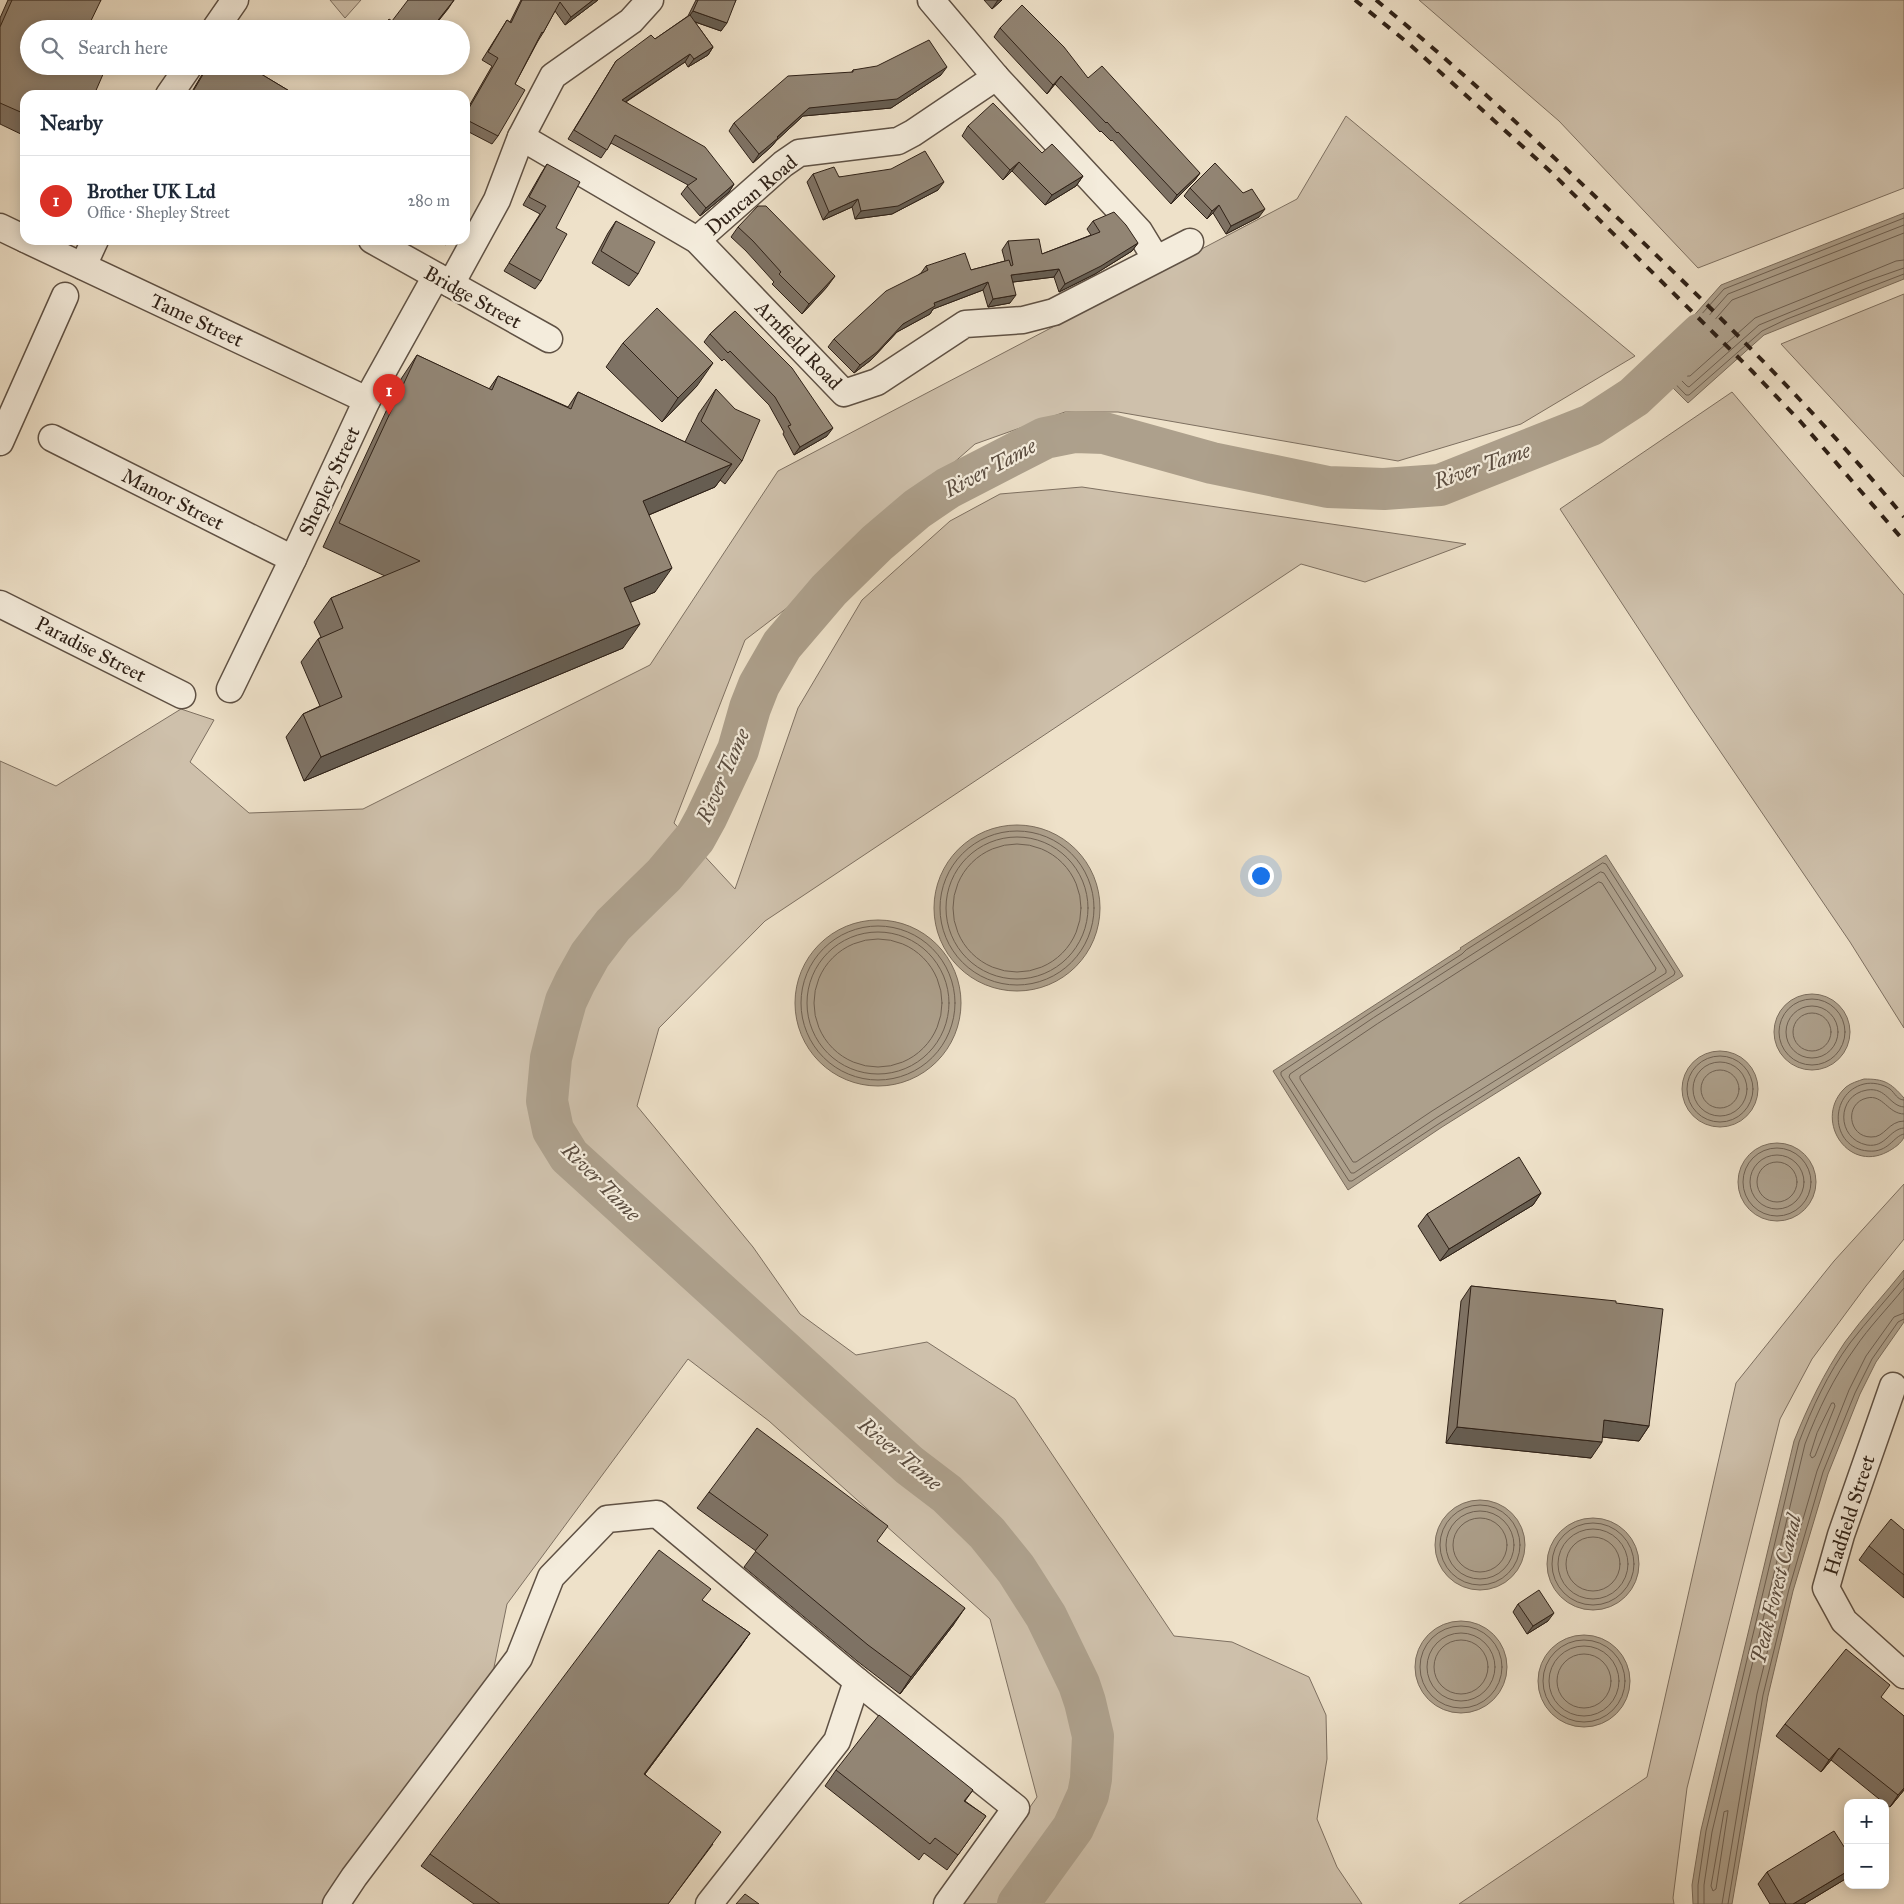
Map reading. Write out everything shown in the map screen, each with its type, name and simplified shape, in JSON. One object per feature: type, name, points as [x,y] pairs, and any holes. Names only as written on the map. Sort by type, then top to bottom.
[{"type":"street","points":[[221,20],[235,0]]},
{"type":"street","points":[[470,240],[496,200],[521,137],[553,76],[631,21],[650,0]]},
{"type":"street","points":[[931,0],[996,77],[1139,231],[1156,258]]},
{"type":"street","points":[[172,90],[182,75]]},
{"type":"street","name":"Duncan Road","points":[[698,240],[783,164],[799,153],[898,141],[913,133],[996,77]]},
{"type":"street","name":"Arnfield Road","points":[[521,137],[698,240],[844,393],[877,382],[965,324],[1023,320],[1054,312],[1190,242]]},
{"type":"street","name":"Tame Street","points":[[0,227],[20,237]]},
{"type":"street","name":"Tame Street","points":[[37,245],[367,400]]},
{"type":"street","points":[[83,266],[93,245]]},
{"type":"street","name":"Bridge Street","points":[[381,245],[549,339]]},
{"type":"street","points":[[444,280],[467,245]]},
{"type":"street","name":"Shepley Street","points":[[230,689],[367,400],[444,280]]},
{"type":"street","points":[[0,442],[66,296]]},
{"type":"street","name":"Manor Street","points":[[52,438],[293,559]]},
{"type":"street","name":"Paradise Street","points":[[0,604],[182,695]]},
{"type":"street","name":"Hadfield Street","points":[[1893,1386],[1841,1535],[1826,1588],[1844,1621],[1904,1675]]},
{"type":"street","points":[[336,1904],[518,1658],[551,1577],[607,1520],[658,1514],[857,1681],[1016,1808],[947,1904]]},
{"type":"street","points":[[709,1904],[837,1741],[857,1681]]},
{"type":"shaded area","points":[[330,0],[361,0],[345,18]]},
{"type":"shaded area","points":[[1419,0],[1904,0],[1904,188],[1698,268],[1559,121]]},
{"type":"shaded area","points":[[1346,116],[1635,356],[1521,424],[1398,461],[1118,412],[1065,412],[975,444],[800,598],[745,640],[674,823],[735,889],[798,708],[862,600],[950,521],[1000,494],[1082,487],[1466,544],[1365,582],[1301,564],[765,921],[659,1028],[637,1106],[753,1247],[800,1314],[856,1355],[927,1342],[1015,1399],[1174,1636],[1232,1642],[1309,1677],[1326,1715],[1327,1759],[1317,1819],[1337,1867],[1362,1904],[962,1904],[1037,1797],[990,1619],[769,1421],[688,1359],[507,1604],[492,1677],[328,1904],[0,1904],[0,761],[56,786],[181,709],[214,720],[190,762],[249,813],[363,809],[650,665],[778,471],[1297,199]]},
{"type":"shaded area","points":[[1904,294],[1904,477],[1781,344]]},
{"type":"shaded area","points":[[1732,392],[1904,595],[1904,1028],[1850,942],[1690,707],[1560,509]]},
{"type":"shaded area","points":[[1904,1184],[1904,1239],[1866,1286],[1812,1359],[1780,1419],[1687,1788],[1673,1898],[1674,1904],[1459,1904],[1647,1777],[1736,1383],[1834,1261]]},
{"type":"water","points":[[1904,213],[1904,279],[1764,335],[1688,403],[1650,365],[1721,285]]},
{"type":"water","points":[[1017,825],[1041,829],[1056,835],[1081,856],[1090,869],[1096,884],[1100,908],[1096,932],[1090,947],[1069,972],[1056,981],[1041,987],[1017,991],[993,987],[978,981],[953,960],[944,947],[938,932],[934,908],[938,884],[944,869],[965,844],[978,835],[993,829]]},
{"type":"water","points":[[1606,855],[1683,976],[1442,1127],[1348,1190],[1273,1071]]},
{"type":"water","points":[[878,920],[902,924],[917,930],[942,951],[951,964],[957,979],[961,1003],[957,1027],[951,1042],[930,1067],[917,1076],[902,1082],[878,1086],[854,1082],[839,1076],[814,1055],[805,1042],[799,1027],[795,1003],[799,979],[805,964],[826,939],[839,930],[854,924]]},
{"type":"water","points":[[1812,994],[1826,997],[1839,1005],[1847,1018],[1850,1032],[1847,1046],[1839,1059],[1826,1067],[1812,1070],[1798,1067],[1785,1059],[1777,1046],[1774,1032],[1777,1018],[1785,1005],[1798,997]]},
{"type":"water","points":[[1720,1051],[1735,1054],[1747,1062],[1755,1074],[1758,1089],[1755,1104],[1747,1116],[1735,1124],[1720,1127],[1705,1124],[1693,1116],[1685,1104],[1682,1089],[1685,1074],[1693,1062],[1705,1054]]},
{"type":"water","points":[[1864,1079],[1886,1082],[1904,1098],[1903,1139],[1889,1151],[1872,1157],[1859,1155],[1847,1149],[1833,1127],[1832,1113],[1836,1100],[1846,1087]]},
{"type":"water","points":[[1777,1143],[1792,1146],[1804,1155],[1813,1167],[1816,1182],[1813,1197],[1804,1209],[1792,1218],[1777,1221],[1762,1218],[1750,1209],[1741,1197],[1738,1182],[1741,1167],[1750,1155],[1762,1146]]},
{"type":"water","name":"Peak Forest Canal","points":[[1904,1270],[1904,1322],[1876,1362],[1860,1394],[1828,1474],[1793,1591],[1768,1696],[1732,1904],[1693,1904],[1692,1885],[1701,1830],[1794,1441],[1817,1390],[1837,1354],[1859,1324]]},
{"type":"water","points":[[1471,1500],[1489,1500],[1505,1507],[1518,1520],[1525,1536],[1525,1554],[1518,1570],[1505,1583],[1489,1590],[1471,1590],[1455,1583],[1442,1570],[1435,1554],[1435,1536],[1442,1520],[1455,1507]]},
{"type":"water","points":[[1593,1518],[1611,1521],[1626,1531],[1636,1546],[1639,1564],[1636,1582],[1626,1597],[1611,1607],[1593,1610],[1575,1607],[1560,1597],[1550,1582],[1547,1564],[1550,1546],[1560,1531],[1575,1521]]},
{"type":"water","points":[[1461,1621],[1479,1625],[1493,1635],[1503,1649],[1507,1667],[1503,1685],[1493,1699],[1479,1709],[1461,1713],[1443,1709],[1429,1699],[1419,1685],[1415,1667],[1419,1649],[1429,1635],[1443,1625]]},
{"type":"water","points":[[1584,1635],[1602,1638],[1617,1648],[1627,1663],[1630,1681],[1627,1699],[1617,1714],[1602,1724],[1584,1727],[1566,1724],[1551,1714],[1541,1699],[1538,1681],[1541,1663],[1551,1648],[1566,1638]]},
{"type":"building","points":[[12,0],[101,0],[91,20],[20,20],[20,75],[103,75],[96,90],[20,90],[20,112],[0,103],[0,27]]},
{"type":"building","points":[[408,0],[454,0],[438,20],[393,20]]},
{"type":"building","points":[[522,0],[593,0],[571,17],[560,2],[515,84],[525,90],[498,136],[470,122],[470,106],[498,58],[488,52],[507,20],[511,23]]},
{"type":"building","points":[[698,0],[736,0],[727,23],[693,11]]},
{"type":"building","points":[[1022,5],[1064,47],[1088,78],[1102,66],[1200,173],[1177,195],[1118,132],[1106,123],[1061,76],[1053,85],[1000,28]]},
{"type":"building","points":[[690,15],[713,47],[694,59],[690,54],[622,100],[705,147],[734,184],[706,208],[687,186],[697,179],[615,135],[607,150],[574,130],[616,61],[651,35],[655,39]]},
{"type":"building","points":[[929,40],[947,67],[897,99],[809,108],[759,154],[734,123],[788,76],[853,72],[853,70],[877,66]]},
{"type":"building","points":[[203,75],[263,75],[288,90],[194,90]]},
{"type":"building","points":[[993,103],[1042,153],[1052,144],[1083,176],[1052,195],[1019,162],[1010,170],[968,126]]},
{"type":"building","points":[[925,151],[944,182],[898,206],[861,211],[858,199],[829,212],[813,174],[834,167],[839,177],[891,169]]},
{"type":"building","points":[[1215,163],[1243,193],[1252,189],[1265,209],[1231,226],[1219,205],[1212,211],[1190,188]]},
{"type":"building","points":[[547,164],[580,182],[556,228],[567,234],[541,281],[509,263],[546,206],[529,197]]},
{"type":"building","points":[[758,206],[766,206],[835,276],[809,304],[779,274],[781,272],[738,227]]},
{"type":"building","points":[[1114,212],[1126,225],[1138,243],[1101,266],[1065,284],[1059,269],[1011,275],[1016,295],[993,299],[988,282],[934,303],[935,306],[903,324],[877,352],[860,365],[834,339],[886,291],[928,270],[926,266],[965,253],[971,270],[1009,260],[1011,266],[1013,265],[1008,241],[1039,239],[1042,254],[1100,232],[1093,221]]},
{"type":"building","points":[[616,221],[655,242],[638,274],[601,251]]},
{"type":"building","points":[[657,308],[713,363],[678,398],[623,343]]},
{"type":"building","points":[[735,311],[792,368],[833,428],[800,447],[788,426],[791,425],[775,397],[730,351],[728,353],[710,334]]},
{"type":"building","points":[[417,355],[492,390],[498,376],[571,409],[578,392],[732,464],[643,501],[672,568],[624,588],[640,624],[321,757],[303,714],[342,697],[318,639],[343,628],[331,598],[420,561],[339,523]]},
{"type":"building","points":[[716,389],[735,409],[760,420],[742,461],[701,421]]},
{"type":"building","points":[[1519,1157],[1541,1193],[1449,1249],[1427,1214]]},
{"type":"building","points":[[1471,1286],[1616,1301],[1616,1303],[1663,1309],[1649,1426],[1604,1420],[1602,1442],[1457,1427]]},
{"type":"building","points":[[757,1428],[888,1526],[877,1541],[965,1608],[911,1677],[868,1645],[755,1551],[768,1535],[709,1492]]},
{"type":"building","points":[[1891,1519],[1904,1530],[1904,1575],[1869,1546]]},
{"type":"building","points":[[659,1550],[711,1589],[702,1600],[750,1633],[644,1774],[721,1832],[668,1904],[500,1904],[430,1854]]},
{"type":"building","points":[[1539,1590],[1554,1613],[1533,1626],[1518,1604]]},
{"type":"building","points":[[1846,1649],[1890,1685],[1881,1697],[1904,1716],[1904,1788],[1898,1795],[1839,1748],[1829,1760],[1785,1724]]},
{"type":"building","points":[[879,1715],[973,1790],[964,1801],[986,1816],[958,1855],[935,1838],[930,1844],[836,1770]]},
{"type":"building","points":[[1834,1831],[1844,1847],[1844,1873],[1793,1904],[1786,1904],[1767,1872]]},
{"type":"building","points":[[745,1894],[759,1904],[736,1904]]},
{"type":"waterway","name":"River Tame","points":[[1018,1904],[1073,1828],[1088,1795],[1091,1779],[1093,1736],[1085,1702],[1079,1684],[1046,1616],[1016,1569],[987,1533],[947,1494],[909,1465],[569,1156],[553,1130],[547,1101],[551,1058],[566,1001],[590,955],[613,925],[664,875],[695,838],[738,750],[759,685],[782,645],[829,590],[877,543],[917,509],[948,488],[1045,438],[1075,432],[1104,433],[1212,463],[1328,487],[1384,489],[1440,485],[1591,425],[1634,397],[1701,334]]},
{"type":"railway","points":[[1355,0],[1408,43],[1551,172],[1800,421],[1904,541]]},
{"type":"railway","points":[[1376,0],[1517,123],[1685,283],[1813,414],[1904,517]]},
{"type":"place","name":"Brother UK Ltd","points":[[389,415]]}]
